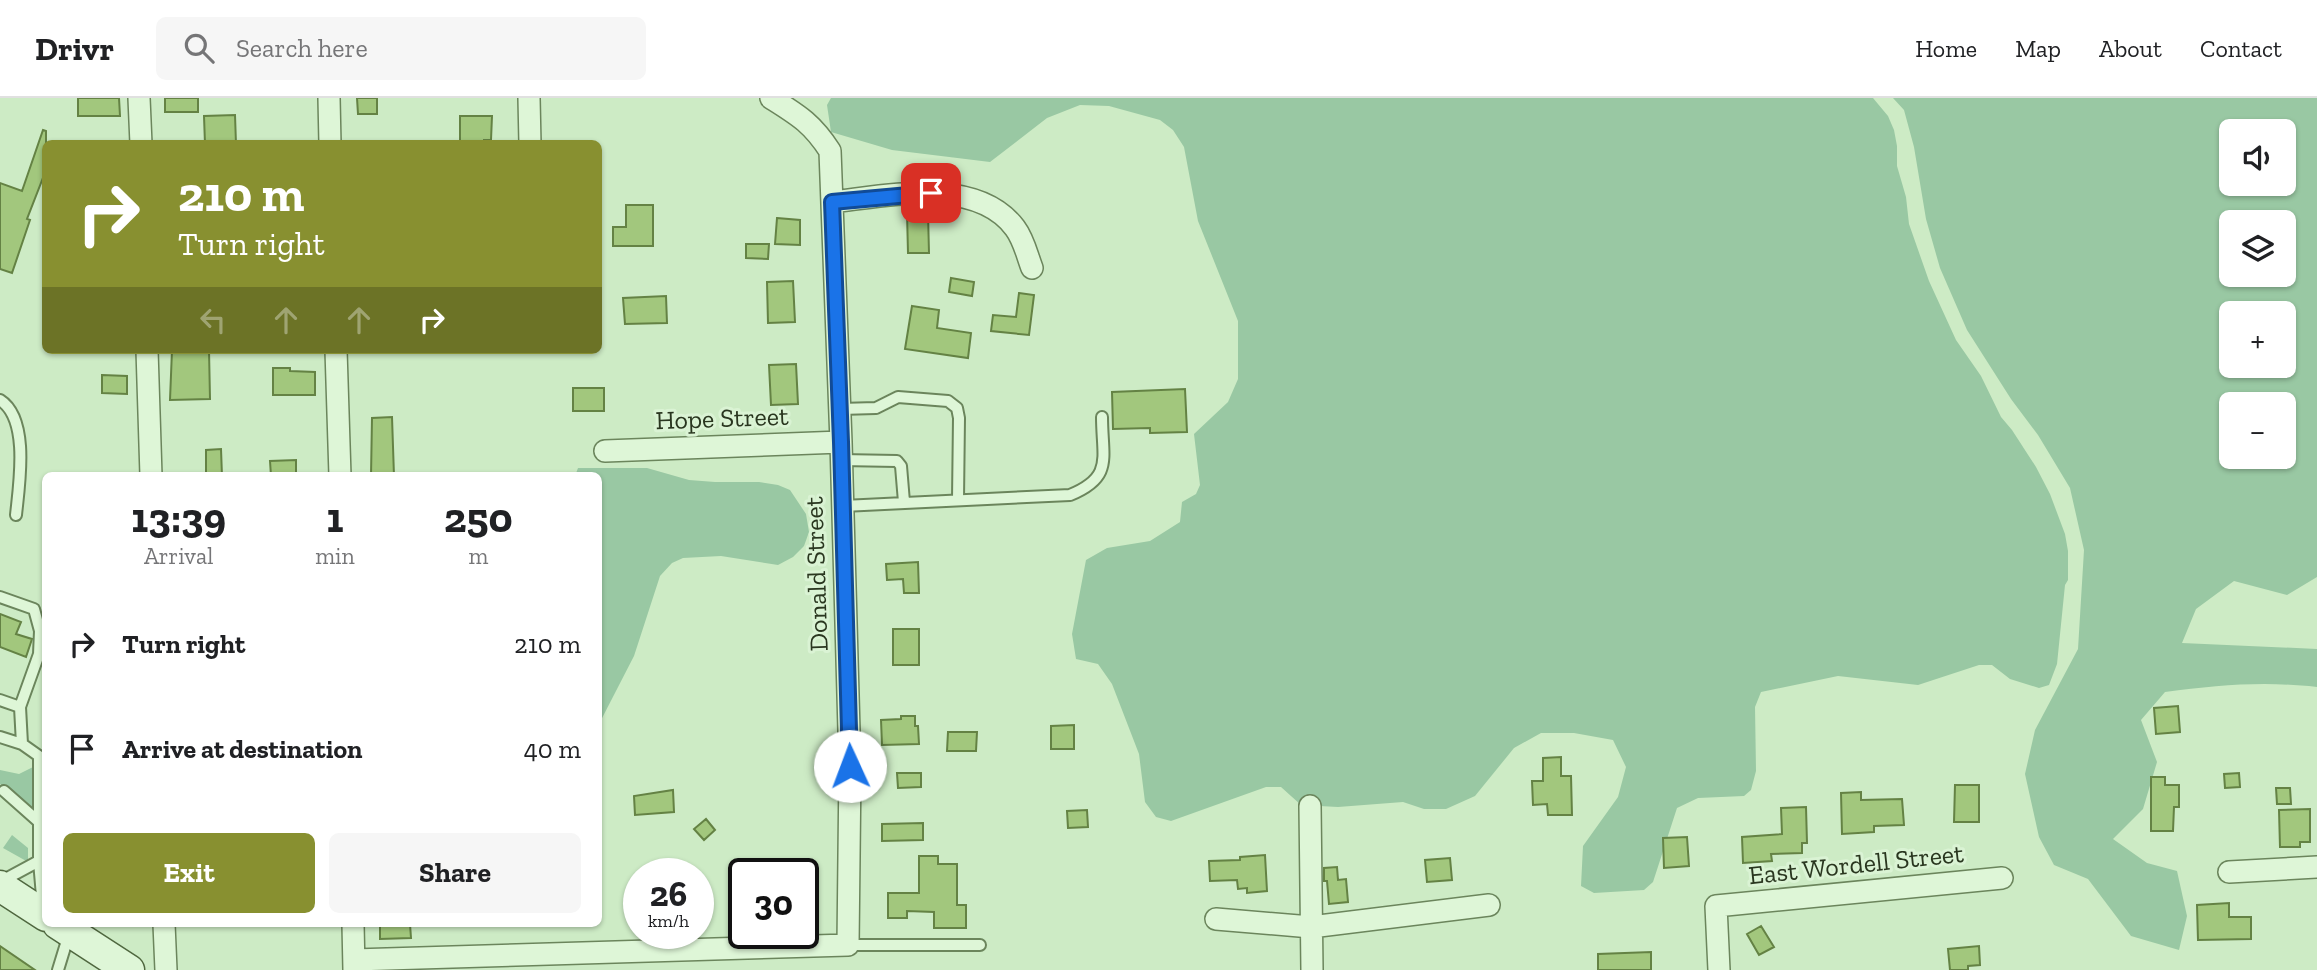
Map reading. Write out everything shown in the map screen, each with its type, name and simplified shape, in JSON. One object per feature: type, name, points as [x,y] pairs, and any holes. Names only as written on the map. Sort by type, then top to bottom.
[{"type":"main road","points":[[0,884],[42,913]]},
{"type":"main road","points":[[63,927],[129,970]]},
{"type":"street","points":[[139,98],[141,140]]},
{"type":"street","points":[[329,98],[330,140]]},
{"type":"street","points":[[529,98],[530,140]]},
{"type":"street","name":"Donald Street","points":[[771,98],[805,120],[819,134],[830,151],[850,766],[848,945]]},
{"type":"street","points":[[832,202],[931,193],[970,199],[994,210],[1015,228],[1032,268]]},
{"type":"street","points":[[147,354],[151,472]]},
{"type":"street","points":[[336,354],[340,472]]},
{"type":"street","name":"Hope Street","points":[[604,451],[841,451]]},
{"type":"street","points":[[1310,806],[1312,970]]},
{"type":"street","points":[[2229,872],[2317,867]]},
{"type":"street","name":"East Wordell Street","points":[[1719,970],[1716,906],[2002,878]]},
{"type":"street","points":[[1216,919],[1311,927],[1489,905]]},
{"type":"street","points":[[164,927],[166,970]]},
{"type":"street","points":[[353,927],[354,965],[848,945]]},
{"type":"lane","points":[[840,409],[876,408],[898,397],[948,401],[957,408],[958,499]]},
{"type":"lane","points":[[0,400],[8,405],[19,439],[21,460],[16,515]]},
{"type":"lane","points":[[843,506],[1070,495],[1095,482],[1102,472],[1102,417]]},
{"type":"lane","points":[[841,451],[897,461],[901,466],[904,502]]},
{"type":"lane","points":[[0,597],[34,609],[40,631],[39,654],[20,707],[22,744]]},
{"type":"lane","points":[[0,700],[20,707]]},
{"type":"lane","points":[[0,737],[22,744],[39,756],[39,861],[42,873]]},
{"type":"lane","points":[[4,791],[39,822]]},
{"type":"lane","points":[[0,884],[39,861]]},
{"type":"lane","points":[[56,927],[62,950],[58,970]]},
{"type":"lane","points":[[848,945],[980,945]]},
{"type":"green space","points":[[831,98],[1873,98],[1888,116],[1894,130],[1897,166],[1906,197],[1909,224],[1929,281],[1956,340],[1981,376],[2001,417],[2036,467],[2050,494],[2065,534],[2068,580],[2065,585],[2057,664],[2049,685],[2039,688],[2010,679],[1992,665],[1979,665],[1918,685],[1838,676],[1761,692],[1755,707],[1756,771],[1751,790],[1744,796],[1698,798],[1677,808],[1653,882],[1644,890],[1594,893],[1581,886],[1583,846],[1618,797],[1626,767],[1613,740],[1574,733],[1541,733],[1514,748],[1475,796],[1446,809],[1424,809],[1403,802],[1338,807],[1301,805],[1281,787],[1266,787],[1171,821],[1156,817],[1145,802],[1139,754],[1112,684],[1098,664],[1076,659],[1072,634],[1086,560],[1107,548],[1150,541],[1180,522],[1182,502],[1196,494],[1200,485],[1194,434],[1228,402],[1238,379],[1238,321],[1198,221],[1184,147],[1173,130],[1160,120],[1109,106],[1080,105],[1047,118],[990,162],[892,150],[831,132],[827,105]]},
{"type":"green space","points":[[1893,98],[2317,98],[2317,577],[2287,595],[2234,581],[2196,609],[2182,643],[2317,649],[2317,687],[2241,685],[2165,692],[2141,720],[2157,762],[2143,809],[2113,839],[2147,863],[2177,871],[2187,916],[2179,950],[2131,936],[2088,879],[2054,865],[2039,837],[2025,774],[2035,730],[2078,649],[2084,550],[2070,488],[2038,435],[2011,399],[1967,330],[1940,268],[1926,219],[1914,147],[1904,110]]},
{"type":"green space","points":[[578,468],[647,468],[689,480],[778,485],[790,490],[806,514],[809,532],[804,546],[793,557],[778,565],[721,556],[683,558],[672,563],[660,576],[634,656],[602,718],[602,472],[576,472]]},
{"type":"green space","points":[[42,766],[42,806],[35,809],[0,784],[0,770],[19,774],[33,767]]},
{"type":"green space","points":[[12,835],[28,848],[28,862],[3,848]]},
{"type":"building","points":[[78,98],[119,98],[120,116],[78,116]]},
{"type":"building","points":[[165,98],[198,98],[198,112],[165,112]]},
{"type":"building","points":[[357,98],[377,98],[377,114],[358,114]]},
{"type":"building","points":[[235,115],[236,140],[205,140],[204,116]]},
{"type":"building","points":[[460,116],[492,116],[491,140],[460,140]]},
{"type":"building","points":[[43,130],[46,131],[46,140],[42,140],[42,180],[27,219],[30,220],[12,273],[0,269],[0,183],[22,191]]},
{"type":"building","points":[[626,205],[653,205],[653,246],[613,246],[613,227],[626,227]]},
{"type":"building","points":[[907,213],[928,213],[929,253],[908,253]]},
{"type":"building","points":[[777,218],[800,220],[800,245],[775,244]]},
{"type":"building","points":[[746,244],[769,244],[768,259],[746,258]]},
{"type":"building","points":[[951,278],[974,282],[972,296],[949,292]]},
{"type":"building","points":[[793,281],[795,322],[768,323],[767,282]]},
{"type":"building","points":[[1019,293],[1034,295],[1029,335],[991,331],[993,315],[1016,317]]},
{"type":"building","points":[[666,296],[667,323],[625,324],[623,298]]},
{"type":"building","points":[[912,306],[939,310],[937,328],[971,333],[968,358],[905,349]]},
{"type":"building","points":[[172,354],[209,354],[210,399],[170,400]]},
{"type":"building","points":[[796,364],[798,404],[771,405],[769,365]]},
{"type":"building","points":[[273,368],[315,372],[315,395],[273,395]]},
{"type":"building","points":[[102,375],[127,376],[127,394],[102,393]]},
{"type":"building","points":[[573,388],[604,388],[604,411],[573,411]]},
{"type":"building","points":[[1185,389],[1187,432],[1150,433],[1150,428],[1113,429],[1112,392]]},
{"type":"building","points":[[392,417],[394,472],[371,472],[372,418]]},
{"type":"building","points":[[221,449],[222,472],[206,472],[206,450]]},
{"type":"building","points":[[296,460],[296,472],[271,472],[270,461]]},
{"type":"building","points":[[918,562],[919,593],[904,593],[903,579],[887,580],[886,564]]},
{"type":"building","points":[[0,614],[21,622],[16,634],[32,639],[26,657],[0,647]]},
{"type":"building","points":[[893,629],[919,629],[919,665],[893,665]]},
{"type":"building","points":[[2178,706],[2180,732],[2156,734],[2154,708]]},
{"type":"building","points":[[901,716],[915,716],[919,744],[882,745],[881,720],[901,719]]},
{"type":"building","points":[[1074,725],[1074,749],[1051,749],[1051,726]]},
{"type":"building","points":[[948,732],[977,732],[976,751],[947,751]]},
{"type":"building","points":[[1561,757],[1561,776],[1571,776],[1572,815],[1548,815],[1547,804],[1533,805],[1532,781],[1543,781],[1543,758]]},
{"type":"building","points":[[897,773],[921,773],[921,787],[898,788]]},
{"type":"building","points":[[2239,773],[2240,787],[2225,788],[2224,774]]},
{"type":"building","points":[[2151,777],[2165,777],[2165,785],[2179,785],[2179,807],[2174,807],[2173,831],[2151,831]]},
{"type":"building","points":[[1955,785],[1979,785],[1979,822],[1954,822]]},
{"type":"building","points":[[2276,788],[2290,788],[2291,804],[2277,804]]},
{"type":"building","points":[[673,790],[674,812],[635,815],[634,796]]},
{"type":"building","points":[[1861,792],[1861,800],[1902,799],[1904,825],[1874,826],[1874,832],[1842,834],[1841,793]]},
{"type":"building","points":[[1806,807],[1807,843],[1802,843],[1802,853],[1771,854],[1772,861],[1743,863],[1742,837],[1782,834],[1781,808]]},
{"type":"building","points":[[2310,809],[2310,842],[2300,842],[2300,847],[2280,847],[2279,810]]},
{"type":"building","points":[[1087,810],[1088,827],[1068,828],[1067,811]]},
{"type":"building","points":[[706,819],[715,830],[704,840],[694,829]]},
{"type":"building","points":[[923,823],[923,840],[882,841],[882,824]]},
{"type":"building","points":[[1687,837],[1689,866],[1664,868],[1663,838]]},
{"type":"building","points":[[1265,855],[1267,891],[1247,893],[1247,888],[1238,889],[1237,880],[1210,881],[1209,861],[1240,860],[1240,857]]},
{"type":"building","points":[[919,856],[938,856],[938,864],[957,864],[957,905],[966,905],[966,928],[934,928],[934,912],[907,911],[907,918],[888,918],[888,893],[919,893]]},
{"type":"building","points":[[1450,858],[1452,880],[1427,882],[1425,860]]},
{"type":"building","points":[[1337,867],[1338,880],[1346,879],[1348,902],[1329,904],[1324,868]]},
{"type":"building","points":[[2229,903],[2229,917],[2251,917],[2251,939],[2198,940],[2197,905]]},
{"type":"building","points":[[1761,926],[1774,947],[1759,955],[1747,934]]},
{"type":"building","points":[[380,927],[410,927],[411,938],[380,939]]},
{"type":"building","points":[[0,946],[35,970],[0,970]]},
{"type":"building","points":[[1979,946],[1980,965],[1968,966],[1968,970],[1950,970],[1948,949]]},
{"type":"building","points":[[1651,952],[1651,970],[1598,970],[1598,954]]},
{"type":"route","points":[[850,766],[832,202],[931,193]]}]
